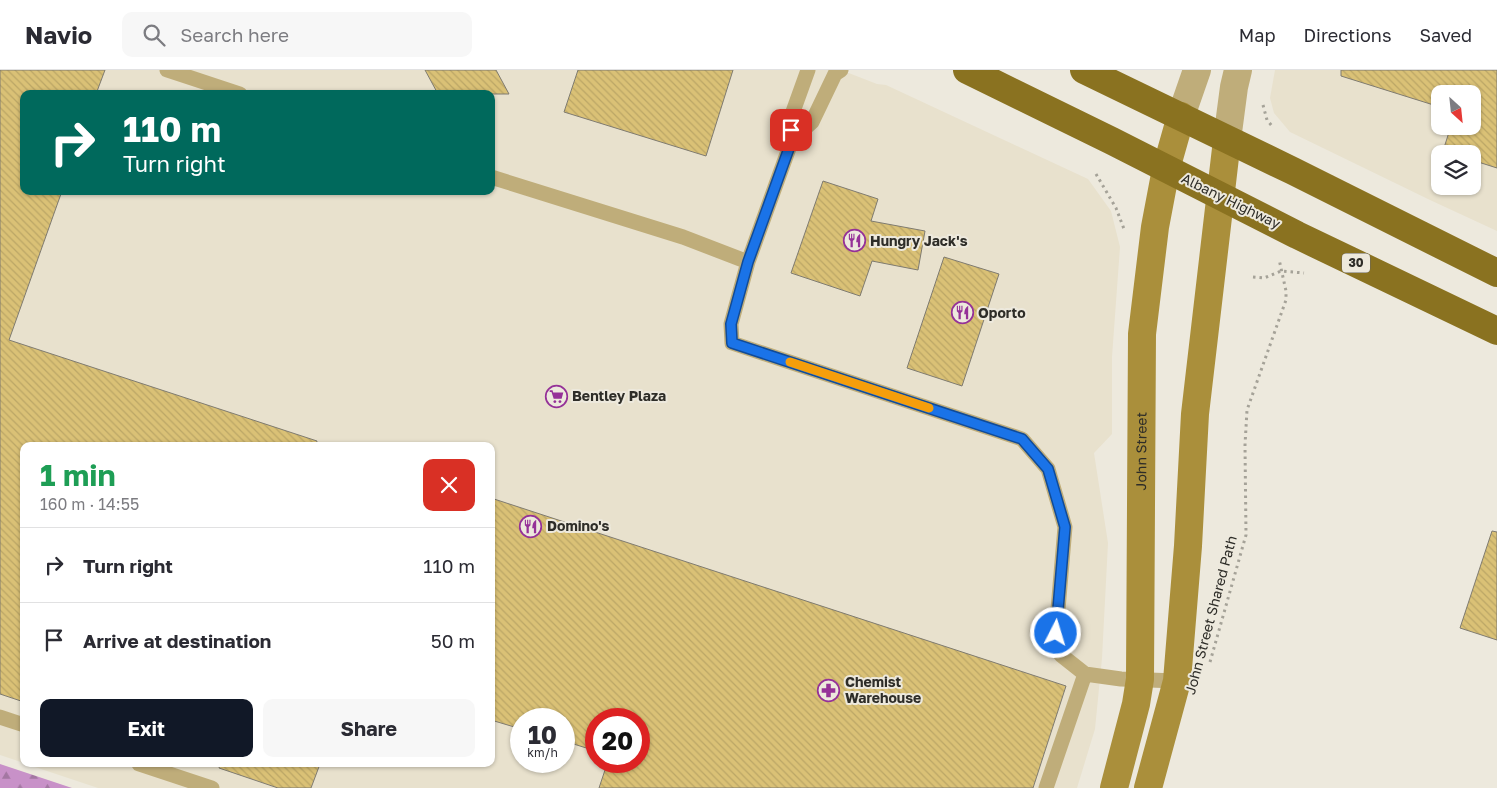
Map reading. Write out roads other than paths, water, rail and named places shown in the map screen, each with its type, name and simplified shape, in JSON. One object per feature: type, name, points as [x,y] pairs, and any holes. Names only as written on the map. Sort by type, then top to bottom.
[{"type":"highway","name":"Albany Highway","points":[[967,70],[1306,239],[1497,331]]},
{"type":"highway","points":[[1084,70],[1182,116],[1226,140],[1293,171],[1497,273]]},
{"type":"main road","name":"John Street","points":[[1114,788],[1136,704],[1140,680],[1142,334],[1155,226],[1166,169],[1182,116]]},
{"type":"main road","points":[[1148,788],[1177,680],[1188,546],[1195,414],[1226,140]]},
{"type":"street","points":[[1182,116],[1197,70]]},
{"type":"street","points":[[1226,140],[1238,70]]},
{"type":"lane","points":[[167,70],[228,90]]},
{"type":"lane","points":[[808,70],[790,120],[792,140],[748,262],[731,324],[732,343],[1022,439],[1048,469],[1065,527],[1056,633],[1061,655],[1085,674],[1121,679],[1177,680]]},
{"type":"lane","points":[[792,140],[812,122],[835,74],[840,70]]},
{"type":"lane","points":[[495,178],[683,237],[748,262]]},
{"type":"lane","points":[[1046,788],[1085,674]]},
{"type":"lane","points":[[0,717],[20,724]]},
{"type":"lane","points":[[148,767],[212,788]]},
{"type":"place","name":"Hungry Jack's","points":[[854,241]]},
{"type":"place","name":"Oporto","points":[[962,313]]},
{"type":"place","name":"Bentley Plaza","points":[[556,396]]},
{"type":"place","name":"Domino's","points":[[531,526]]},
{"type":"place","name":"Chemist Warehouse","points":[[829,690]]}]
